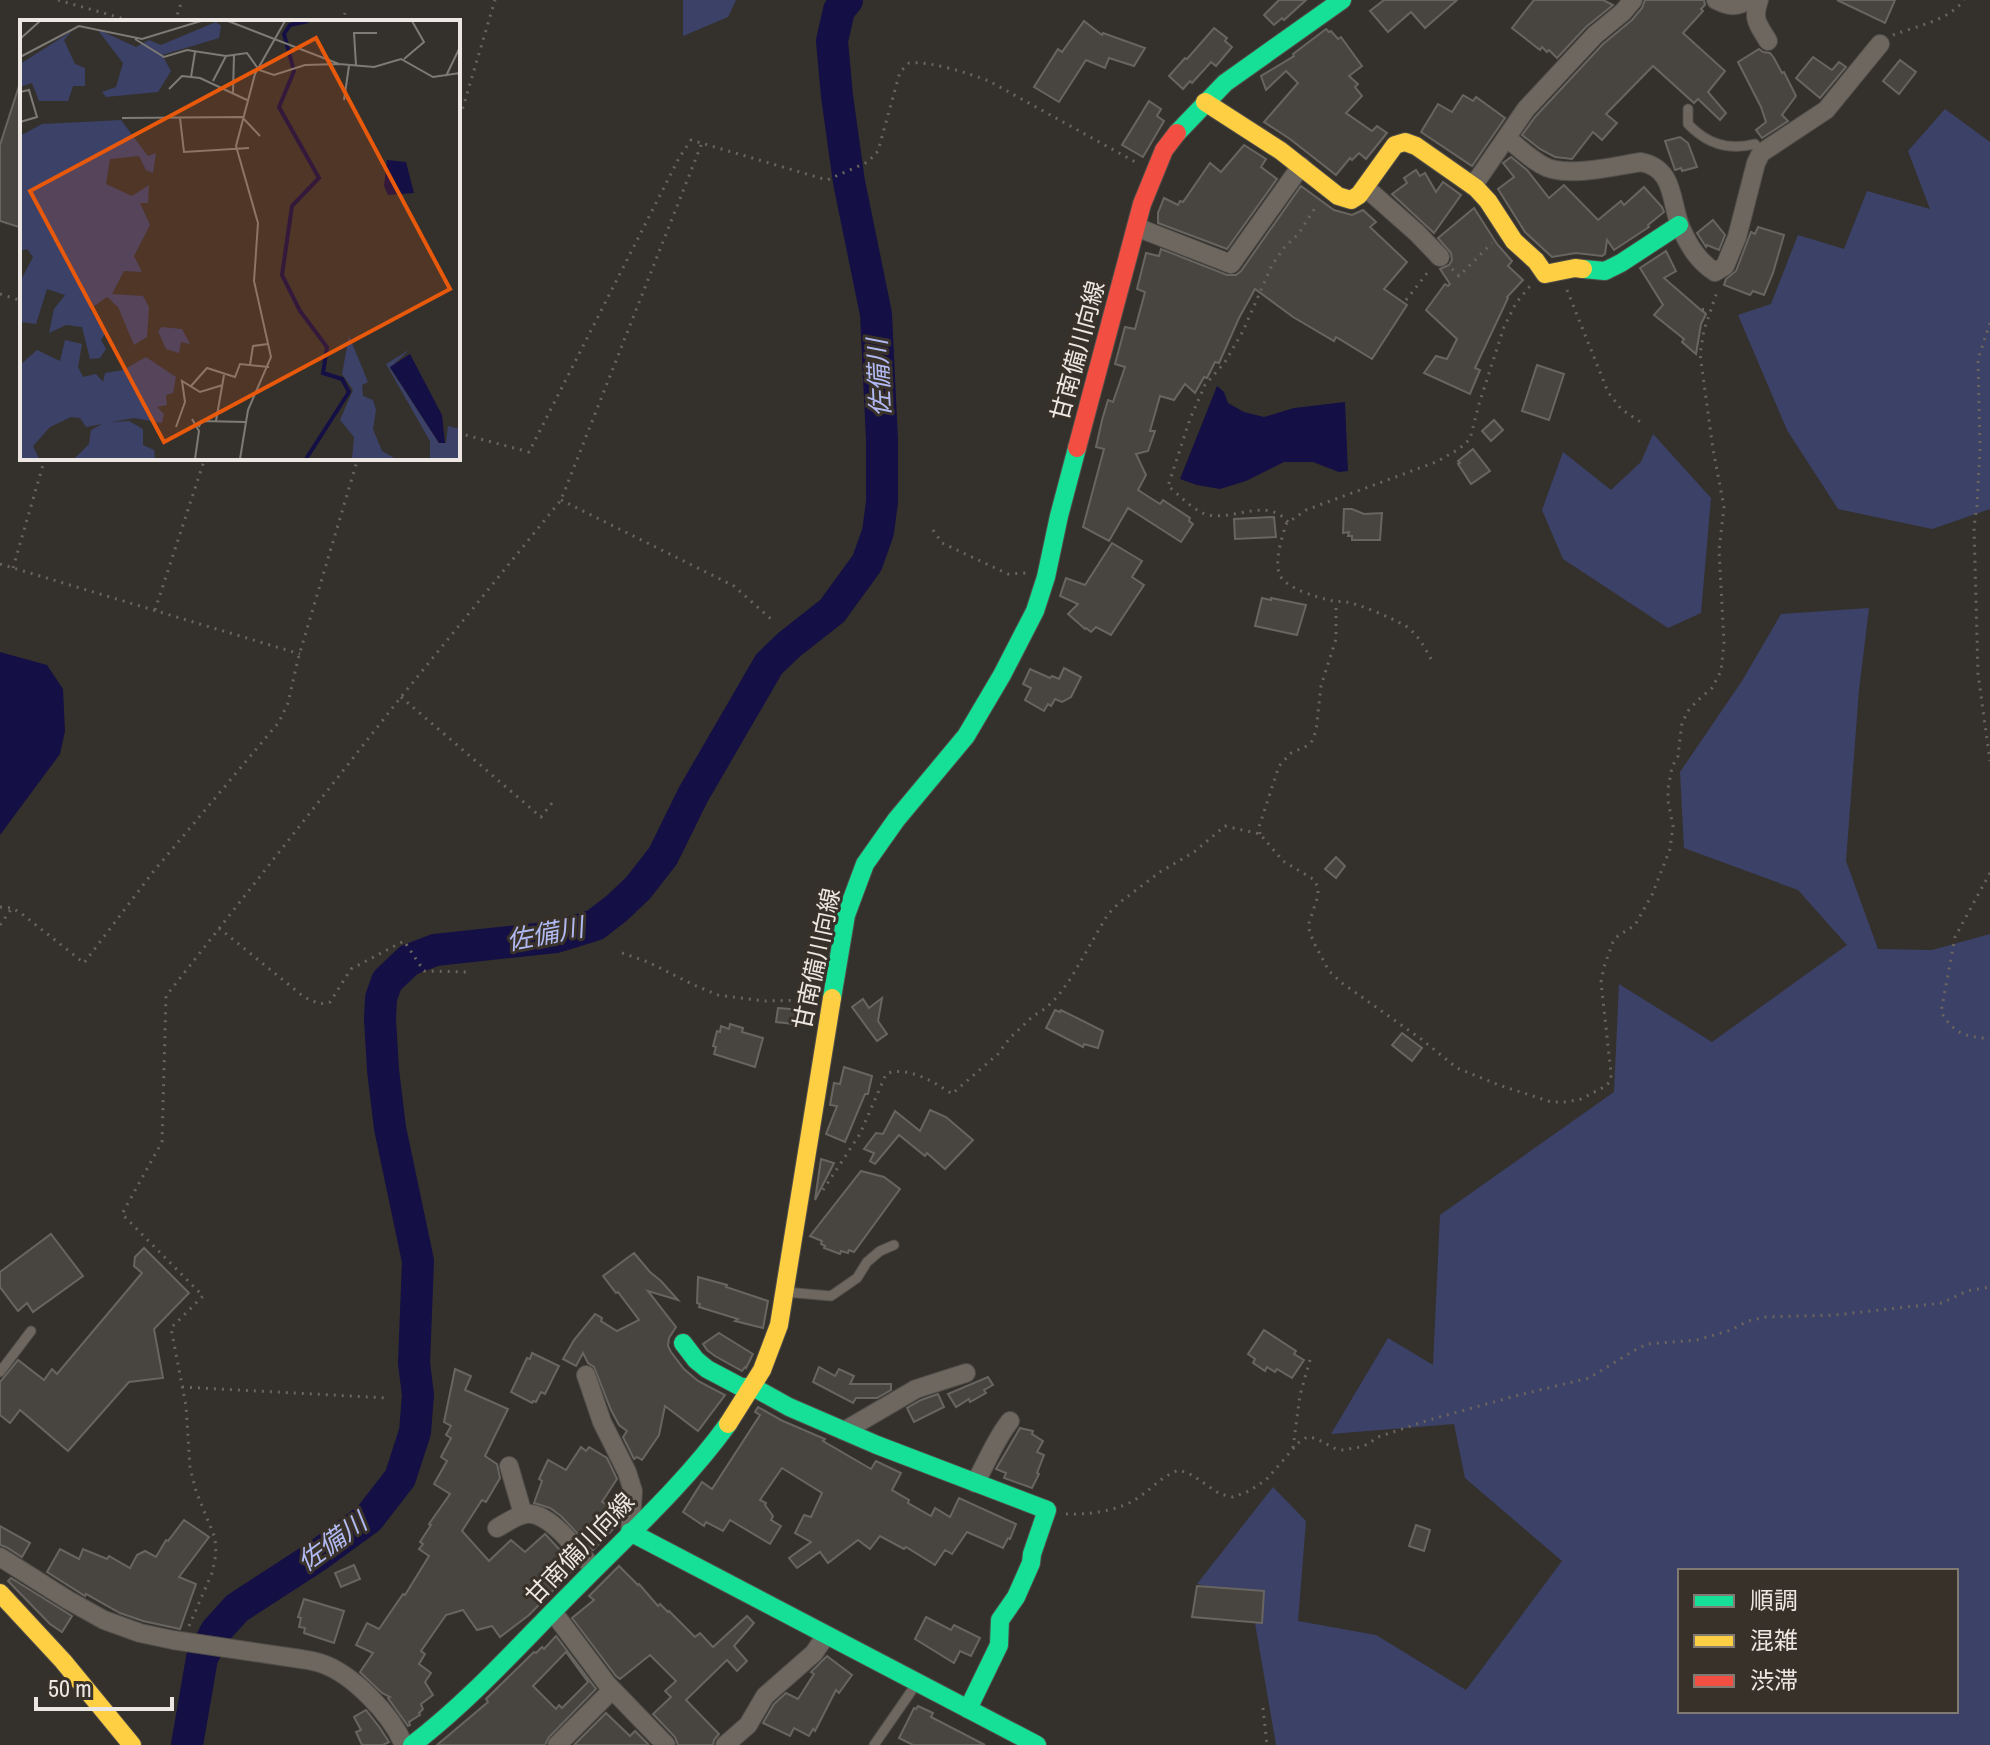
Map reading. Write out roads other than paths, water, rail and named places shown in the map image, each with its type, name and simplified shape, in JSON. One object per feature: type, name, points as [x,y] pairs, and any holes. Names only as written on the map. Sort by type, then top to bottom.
[{"type":"main road","name":"甘南備川向線","points":[[412,1745],[433,1729],[553,1612],[630,1532],[705,1453],[753,1387],[772,1350],[779,1325],[846,915],[865,864],[896,820],[966,736],[1035,611],[1113,308],[1142,204],[1154,173],[1164,150],[1183,125],[1225,83],[1342,0]]},
{"type":"main road","points":[[1205,102],[1281,151],[1338,196],[1351,200],[1359,195],[1395,145],[1405,142],[1416,146],[1482,193],[1518,246],[1552,272],[1575,268],[1605,271],[1679,225]]},
{"type":"main road","points":[[683,1343],[707,1369],[741,1387],[753,1387],[844,1431],[1047,1510],[1031,1563],[1016,1597],[1000,1620],[999,1645],[968,1709]]},
{"type":"main road","points":[[630,1532],[1037,1745]]},
{"type":"main road","points":[[0,1593],[63,1661],[132,1745]]},
{"type":"street","points":[[1716,0],[1738,6],[1748,0]]},
{"type":"street","points":[[1759,0],[1754,13],[1768,41]]},
{"type":"street","points":[[1473,186],[1526,109],[1625,2]]},
{"type":"street","points":[[1507,138],[1542,165],[1554,170],[1567,172],[1641,162],[1651,164],[1670,186],[1679,225],[1694,254],[1715,272],[1725,266],[1737,237],[1761,153],[1826,110],[1880,44]]},
{"type":"street","points":[[1136,227],[1231,264],[1301,166]]},
{"type":"street","points":[[1365,187],[1440,257]]},
{"type":"street","points":[[844,1431],[916,1389],[966,1373]]},
{"type":"street","points":[[586,1375],[602,1422],[633,1491],[630,1532]]},
{"type":"street","points":[[975,1483],[999,1435],[1010,1421]]},
{"type":"street","points":[[509,1466],[523,1514]]},
{"type":"street","points":[[497,1528],[523,1514],[533,1514],[551,1522],[594,1569]]},
{"type":"street","points":[[0,1557],[104,1620],[140,1633],[320,1663],[355,1684],[387,1715],[404,1745]]},
{"type":"street","points":[[553,1612],[612,1690],[666,1745]]},
{"type":"street","points":[[725,1745],[748,1725],[765,1696],[814,1653],[826,1635]]},
{"type":"street","points":[[557,1745],[612,1690]]},
{"type":"lane","points":[[1688,109],[1688,124],[1695,131],[1726,147],[1755,144],[1761,153]]},
{"type":"lane","points":[[785,1292],[831,1296],[857,1278],[867,1262],[880,1251],[894,1245]]},
{"type":"lane","points":[[0,1372],[31,1331]]},
{"type":"lane","points":[[874,1745],[917,1683]]},
{"type":"waterway","name":"佐備川","points":[[187,1745],[202,1658],[216,1631],[237,1608],[369,1518],[400,1478],[415,1432],[418,1261],[390,1128],[383,1070],[380,1019],[381,998],[387,981],[409,960],[435,950],[556,937],[595,925],[617,908],[638,888],[663,856],[693,795],[769,664],[832,611],[867,563],[878,532],[882,502],[882,440],[876,314],[849,182],[832,41],[839,10],[847,0]]}]
